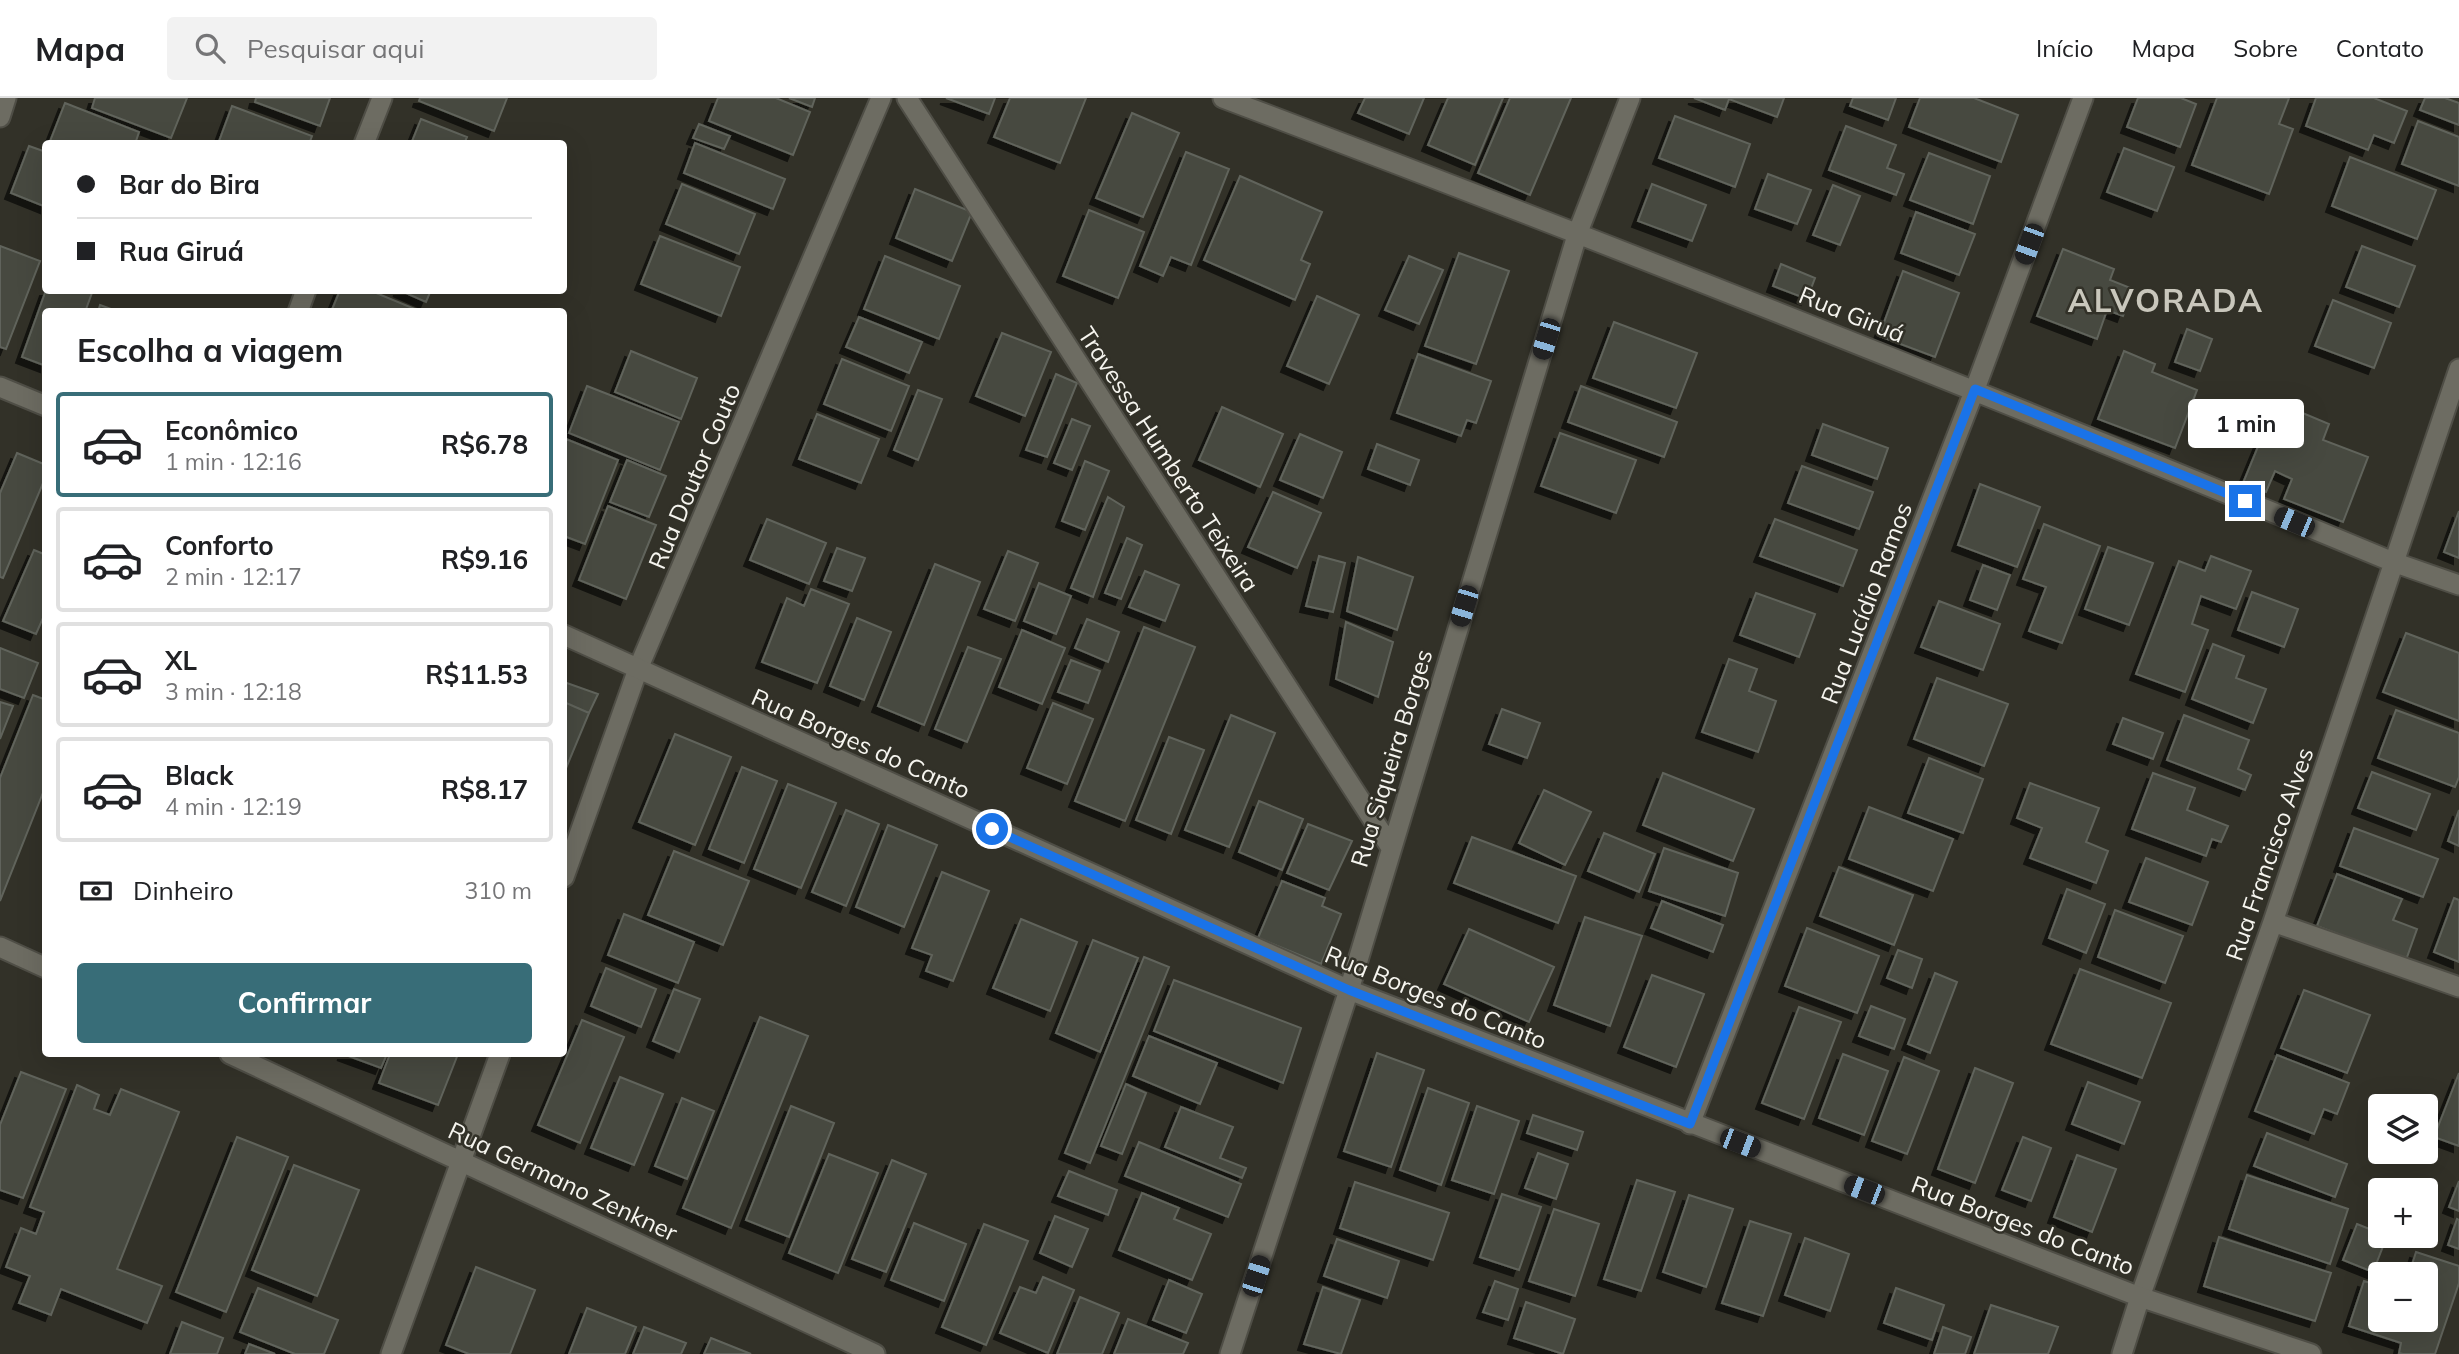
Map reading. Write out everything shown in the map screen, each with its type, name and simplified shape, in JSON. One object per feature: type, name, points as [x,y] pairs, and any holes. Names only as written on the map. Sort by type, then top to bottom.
[{"type":"street","points":[[0,117],[6,98]]},
{"type":"street","points":[[366,140],[382,98]]},
{"type":"street","name":"Rua Doutor Couto","points":[[567,869],[638,669],[881,98]]},
{"type":"street","name":"Travessa Humberto Teixeira","points":[[907,98],[1390,846]]},
{"type":"street","name":"Rua Giruá","points":[[1223,98],[1578,232],[1975,389],[2393,562],[2459,585]]},
{"type":"street","name":"Rua Siqueira Borges","points":[[1230,1354],[1349,990],[1390,846],[1578,232],[1630,98]]},
{"type":"street","name":"Rua Lucídio Ramos","points":[[1690,1124],[1975,389],[2083,98]]},
{"type":"street","name":"Rua Francisco Alves","points":[[2122,1354],[2273,922],[2459,369]]},
{"type":"street","points":[[0,387],[42,404]]},
{"type":"street","name":"Rua Borges do Canto","points":[[567,636],[1349,990],[2140,1297],[2311,1354]]},
{"type":"street","points":[[2273,922],[2459,987]]},
{"type":"street","points":[[0,947],[42,966]]},
{"type":"street","name":"Rua Germano Zenkner","points":[[237,1057],[875,1354]]},
{"type":"street","points":[[391,1354],[499,1057]]},
{"type":"building","points":[[95,98],[187,98],[171,138],[92,108]]},
{"type":"building","points":[[256,98],[330,98],[320,126],[255,102]]},
{"type":"building","points":[[420,98],[507,98],[494,131],[419,101]]},
{"type":"building","points":[[718,98],[776,98],[810,112],[793,155],[709,121]]},
{"type":"building","points":[[789,98],[815,98],[812,107]]},
{"type":"building","points":[[946,98],[995,98],[989,114]]},
{"type":"building","points":[[1010,98],[1086,98],[1060,163],[994,137]]},
{"type":"building","points":[[1365,98],[1424,98],[1409,134],[1358,113]]},
{"type":"building","points":[[1448,98],[1503,98],[1475,165],[1428,145]]},
{"type":"building","points":[[1510,98],[1571,98],[1530,195],[1478,173]]},
{"type":"building","points":[[1694,98],[1784,98],[1777,117],[1729,99],[1725,110]]},
{"type":"building","points":[[1853,98],[1896,98],[1888,120],[1850,106]]},
{"type":"building","points":[[1920,98],[1974,98],[2018,115],[2001,162],[1909,127]]},
{"type":"building","points":[[2138,98],[2181,98],[2196,104],[2180,147],[2127,127]]},
{"type":"building","points":[[2217,98],[2289,98],[2279,124],[2293,129],[2269,194],[2192,165]]},
{"type":"building","points":[[2316,98],[2374,98],[2407,111],[2394,143],[2374,135],[2368,150],[2306,126]]},
{"type":"building","points":[[2425,98],[2445,98],[2459,103],[2459,125],[2420,110]]},
{"type":"building","points":[[65,103],[139,132],[136,140],[51,140]]},
{"type":"building","points":[[232,106],[312,136],[310,140],[219,140]]},
{"type":"building","points":[[1132,113],[1179,133],[1143,217],[1096,198]]},
{"type":"building","points":[[1675,116],[1750,144],[1735,187],[1659,158]]},
{"type":"building","points":[[421,119],[467,137],[466,140],[413,140]]},
{"type":"building","points":[[2418,121],[2459,137],[2459,186],[2402,164]]},
{"type":"building","points":[[699,124],[730,136],[724,149],[693,138]]},
{"type":"building","points":[[1846,126],[1896,145],[1887,168],[1904,174],[1896,195],[1829,170]]},
{"type":"building","points":[[695,143],[785,179],[773,209],[684,173]]},
{"type":"building","points":[[29,146],[42,151],[42,205],[11,193]]},
{"type":"building","points":[[2124,148],[2174,167],[2157,211],[2107,192]]},
{"type":"building","points":[[1186,152],[1229,169],[1191,265],[1171,257],[1163,276],[1140,266]]},
{"type":"building","points":[[1929,153],[1990,176],[1973,224],[1910,200]]},
{"type":"building","points":[[2350,157],[2436,190],[2417,239],[2332,206]]},
{"type":"building","points":[[1768,174],[1811,190],[1797,224],[1755,209]]},
{"type":"building","points":[[1240,176],[1322,212],[1301,260],[1310,264],[1295,300],[1204,260]]},
{"type":"building","points":[[682,184],[755,214],[739,254],[666,224]]},
{"type":"building","points":[[1652,184],[1706,205],[1692,241],[1638,221]]},
{"type":"building","points":[[1833,185],[1860,196],[1840,245],[1813,235]]},
{"type":"building","points":[[915,189],[972,212],[952,261],[896,238]]},
{"type":"building","points":[[1089,210],[1144,232],[1118,298],[1063,276]]},
{"type":"building","points":[[1916,212],[1975,234],[1959,275],[1901,253]]},
{"type":"building","points":[[660,236],[740,267],[721,316],[641,284]]},
{"type":"building","points":[[0,246],[40,261],[6,349],[0,347]]},
{"type":"building","points":[[2362,246],[2415,266],[2399,307],[2346,287]]},
{"type":"building","points":[[2063,249],[2114,269],[2110,280],[2133,289],[2123,316],[2107,310],[2097,339],[2037,316]]},
{"type":"building","points":[[1459,253],[1509,271],[1476,364],[1425,346]]},
{"type":"building","points":[[885,256],[960,286],[939,339],[864,309]]},
{"type":"building","points":[[1409,256],[1443,270],[1419,324],[1385,310]]},
{"type":"building","points":[[1781,264],[1815,278],[1807,299],[1773,286]]},
{"type":"building","points":[[1903,271],[1959,293],[1935,357],[1879,336]]},
{"type":"building","points":[[45,294],[92,294],[86,308],[42,308],[42,364],[22,357]]},
{"type":"building","points":[[338,294],[379,294],[412,308],[333,308]]},
{"type":"building","points":[[408,294],[429,294],[426,302]]},
{"type":"building","points":[[1317,296],[1359,315],[1329,384],[1287,366]]},
{"type":"building","points":[[2333,300],[2391,323],[2374,368],[2315,346]]},
{"type":"building","points":[[859,317],[922,342],[909,373],[846,347]]},
{"type":"building","points":[[1614,322],[1697,353],[1676,408],[1593,378]]},
{"type":"building","points":[[2187,329],[2212,339],[2200,371],[2175,362]]},
{"type":"building","points":[[1002,333],[1051,352],[1025,416],[976,396]]},
{"type":"building","points":[[631,351],[697,378],[681,419],[615,392]]},
{"type":"building","points":[[2124,351],[2155,364],[2152,372],[2197,390],[2175,448],[2098,419]]},
{"type":"building","points":[[1418,354],[1491,381],[1476,423],[1467,420],[1461,436],[1397,413]]},
{"type":"building","points":[[842,359],[909,386],[891,431],[824,404]]},
{"type":"building","points":[[1056,374],[1077,383],[1047,457],[1026,450]]},
{"type":"building","points":[[587,386],[679,422],[660,470],[569,433]]},
{"type":"building","points":[[1581,386],[1677,422],[1664,457],[1568,422]]},
{"type":"building","points":[[918,390],[942,399],[918,460],[894,450]]},
{"type":"building","points":[[1222,407],[1283,434],[1260,487],[1199,460]]},
{"type":"building","points":[[2293,409],[2329,424],[2323,440],[2368,457],[2343,522],[2284,499],[2292,479],[2275,471],[2266,492],[2243,483],[2264,432],[2282,439]]},
{"type":"building","points":[[817,414],[879,439],[861,483],[799,459]]},
{"type":"building","points":[[1072,419],[1090,426],[1072,470],[1054,463]]},
{"type":"building","points":[[1823,424],[1888,448],[1877,479],[1812,455]]},
{"type":"building","points":[[1560,433],[1636,460],[1616,513],[1541,486]]},
{"type":"building","points":[[1300,434],[1342,452],[1323,498],[1280,480]]},
{"type":"building","points":[[567,439],[618,460],[585,544],[567,537]]},
{"type":"building","points":[[1377,444],[1419,460],[1410,485],[1368,469]]},
{"type":"building","points":[[17,453],[42,463],[42,485],[3,578],[0,577],[0,493]]},
{"type":"building","points":[[627,460],[666,476],[649,517],[610,502]]},
{"type":"building","points":[[1085,461],[1109,471],[1085,530],[1062,521]]},
{"type":"building","points":[[1802,466],[1873,492],[1859,529],[1788,503]]},
{"type":"building","points":[[1980,484],[2040,507],[2017,567],[1958,545]]},
{"type":"building","points":[[1273,492],[1321,513],[1297,568],[1248,547]]},
{"type":"building","points":[[1108,497],[1124,507],[1093,597],[1071,588]]},
{"type":"building","points":[[608,506],[656,525],[626,599],[579,580]]},
{"type":"building","points":[[2459,511],[2459,558],[2444,552]]},
{"type":"building","points":[[767,519],[826,543],[809,584],[750,560]]},
{"type":"building","points":[[1775,519],[1857,550],[1843,586],[1760,556]]},
{"type":"building","points":[[2044,524],[2100,546],[2062,643],[2029,631],[2046,587],[2023,579]]},
{"type":"building","points":[[1127,538],[1142,545],[1121,599],[1105,593]]},
{"type":"building","points":[[2108,547],[2153,563],[2129,625],[2085,609]]},
{"type":"building","points":[[837,548],[865,558],[852,591],[824,581]]},
{"type":"building","points":[[34,550],[42,553],[42,620],[36,634],[3,621]]},
{"type":"building","points":[[1008,551],[1038,563],[1015,621],[984,609]]},
{"type":"building","points":[[1319,556],[1345,563],[1333,612],[1306,606]]},
{"type":"building","points":[[2211,556],[2251,571],[2236,609],[2201,596],[2192,624],[2208,630],[2185,692],[2136,674],[2179,561],[2205,571]]},
{"type":"building","points":[[1358,557],[1413,577],[1397,630],[1347,611]]},
{"type":"building","points":[[935,564],[980,582],[924,725],[878,706]]},
{"type":"building","points":[[1983,565],[2010,575],[1997,610],[1970,600]]},
{"type":"building","points":[[1145,571],[1179,585],[1165,621],[1129,607]]},
{"type":"building","points":[[1039,583],[1071,596],[1056,634],[1024,621]]},
{"type":"building","points":[[811,589],[849,604],[817,683],[762,662],[787,598],[804,606]]},
{"type":"building","points":[[2252,592],[2298,609],[2284,647],[2238,630]]},
{"type":"building","points":[[1756,593],[1815,614],[1799,657],[1740,635]]},
{"type":"building","points":[[1939,601],[2000,624],[1983,670],[1921,647]]},
{"type":"building","points":[[857,618],[891,632],[864,700],[830,686]]},
{"type":"building","points":[[1087,619],[1119,632],[1108,662],[1075,648]]},
{"type":"building","points":[[1346,622],[1393,642],[1378,697],[1336,679]]},
{"type":"building","points":[[1144,627],[1195,647],[1125,821],[1075,801]]},
{"type":"building","points":[[1022,630],[1065,648],[1042,704],[999,687]]},
{"type":"building","points":[[2406,633],[2459,653],[2459,721],[2383,692]]},
{"type":"building","points":[[2213,644],[2244,656],[2236,678],[2266,689],[2253,723],[2192,699]]},
{"type":"building","points":[[968,647],[1001,659],[967,742],[935,729]]},
{"type":"building","points":[[0,648],[38,663],[24,698],[0,689]]},
{"type":"building","points":[[1729,659],[1757,669],[1749,691],[1776,701],[1758,752],[1702,732]]},
{"type":"building","points":[[1071,660],[1100,671],[1088,703],[1058,692]]},
{"type":"building","points":[[1937,678],[2008,704],[1984,766],[1914,739]]},
{"type":"building","points":[[567,683],[598,694],[589,713],[567,703]]},
{"type":"building","points":[[33,695],[42,698],[42,795],[0,901],[0,778]]},
{"type":"building","points":[[0,702],[13,706],[0,739]]},
{"type":"building","points":[[567,703],[589,713],[567,766]]},
{"type":"building","points":[[1053,703],[1093,719],[1067,784],[1027,768]]},
{"type":"building","points":[[1502,709],[1540,723],[1527,758],[1489,744]]},
{"type":"building","points":[[2396,710],[2459,733],[2459,777],[2455,787],[2378,758]]},
{"type":"building","points":[[1231,715],[1275,733],[1229,847],[1185,830]]},
{"type":"building","points":[[2184,715],[2249,740],[2238,769],[2251,775],[2245,790],[2167,760]]},
{"type":"building","points":[[2123,718],[2163,733],[2153,759],[2113,744]]},
{"type":"building","points":[[675,734],[731,757],[695,845],[639,822]]},
{"type":"building","points":[[1169,737],[1204,750],[1171,834],[1136,820]]},
{"type":"building","points":[[1929,758],[1983,779],[1963,833],[1908,813]]},
{"type":"building","points":[[742,767],[777,781],[744,863],[709,849]]},
{"type":"building","points":[[2372,772],[2430,794],[2416,830],[2358,808]]},
{"type":"building","points":[[1663,773],[1754,809],[1733,861],[1643,825]]},
{"type":"building","points":[[2153,773],[2195,788],[2187,810],[2228,826],[2221,842],[2212,839],[2206,856],[2132,829]]},
{"type":"building","points":[[2030,783],[2099,808],[2086,842],[2108,851],[2096,883],[2030,858],[2042,828],[2017,818]]},
{"type":"building","points":[[788,784],[836,803],[801,888],[754,869]]},
{"type":"building","points":[[1544,790],[1591,812],[1565,865],[1519,843]]},
{"type":"building","points":[[1259,801],[1303,819],[1282,870],[1239,852]]},
{"type":"building","points":[[1869,807],[1953,839],[1933,891],[1849,859]]},
{"type":"building","points":[[846,810],[879,824],[846,906],[812,892]]},
{"type":"building","points":[[2459,810],[2459,846],[2448,841]]},
{"type":"building","points":[[1308,824],[1352,841],[1329,890],[1287,873]]},
{"type":"building","points":[[888,825],[937,845],[904,927],[856,907]]},
{"type":"building","points":[[2354,828],[2438,859],[2423,897],[2340,866]]},
{"type":"building","points":[[1604,833],[1655,854],[1639,892],[1588,871]]},
{"type":"building","points":[[1472,837],[1576,876],[1558,923],[1454,883]]},
{"type":"building","points":[[1664,848],[1738,873],[1725,916],[1649,891]]},
{"type":"building","points":[[674,851],[749,881],[723,945],[648,915]]},
{"type":"building","points":[[2146,858],[2208,882],[2192,925],[2129,902]]},
{"type":"building","points":[[1839,867],[1913,895],[1894,945],[1820,916]]},
{"type":"building","points":[[942,872],[989,891],[953,981],[926,971],[932,955],[912,948]]},
{"type":"building","points":[[2337,874],[2402,899],[2393,920],[2417,929],[2406,960],[2317,926]]},
{"type":"building","points":[[1282,881],[1325,898],[1322,906],[1341,914],[1321,964],[1258,938]]},
{"type":"building","points":[[2067,889],[2105,904],[2086,953],[2049,938]]},
{"type":"building","points":[[2454,898],[2459,900],[2459,962],[2434,952]]},
{"type":"building","points":[[1662,901],[1723,925],[1713,952],[1651,928]]},
{"type":"building","points":[[2115,910],[2183,936],[2165,983],[2098,957]]},
{"type":"building","points":[[624,914],[694,942],[678,983],[608,955]]},
{"type":"building","points":[[1585,917],[1642,936],[1610,1026],[1554,1005]]},
{"type":"building","points":[[1021,919],[1077,942],[1050,1011],[993,988]]},
{"type":"building","points":[[1807,928],[1879,956],[1857,1013],[1785,986]]},
{"type":"building","points":[[1469,929],[1554,967],[1529,1022],[1444,984]]},
{"type":"building","points":[[1093,940],[1138,958],[1100,1052],[1056,1033]]},
{"type":"building","points":[[1898,950],[1922,959],[1912,988],[1887,978]]},
{"type":"building","points":[[1144,957],[1169,967],[1090,1163],[1065,1153]]},
{"type":"building","points":[[606,968],[656,989],[641,1027],[591,1006]]},
{"type":"building","points":[[2080,969],[2171,1003],[2142,1078],[2051,1044]]},
{"type":"building","points":[[1935,973],[1957,982],[1930,1053],[1908,1044]]},
{"type":"building","points":[[1652,975],[1704,994],[1676,1067],[1624,1047]]},
{"type":"building","points":[[1174,980],[1301,1028],[1283,1083],[1154,1031]]},
{"type":"building","points":[[674,989],[700,999],[679,1052],[653,1041]]},
{"type":"building","points":[[2304,990],[2370,1015],[2347,1073],[2281,1048]]},
{"type":"building","points":[[1871,1006],[1905,1019],[1894,1049],[1859,1036]]},
{"type":"building","points":[[1799,1007],[1841,1022],[1804,1119],[1762,1103]]},
{"type":"building","points":[[760,1017],[808,1036],[731,1228],[683,1208]]},
{"type":"building","points":[[582,1020],[624,1037],[580,1143],[538,1125]]},
{"type":"building","points":[[1149,1036],[1217,1063],[1200,1104],[1133,1076]]},
{"type":"building","points":[[1377,1053],[1424,1070],[1391,1167],[1344,1151]]},
{"type":"building","points":[[1843,1054],[1888,1071],[1864,1135],[1819,1118]]},
{"type":"building","points":[[2277,1055],[2349,1083],[2337,1114],[2324,1109],[2314,1134],[2255,1111]]},
{"type":"building","points":[[351,1057],[386,1057],[381,1068]]},
{"type":"building","points":[[389,1057],[457,1057],[438,1105],[379,1083]]},
{"type":"building","points":[[1904,1057],[1939,1071],[1907,1154],[1872,1141]]},
{"type":"building","points":[[1975,1068],[2013,1083],[1975,1183],[1938,1169]]},
{"type":"building","points":[[21,1072],[66,1089],[23,1198],[0,1190],[0,1125]]},
{"type":"building","points":[[2459,1073],[2459,1146],[2438,1138],[2438,1127]]},
{"type":"building","points":[[620,1077],[663,1094],[634,1165],[591,1148]]},
{"type":"building","points":[[2088,1082],[2140,1102],[2124,1144],[2072,1124]]},
{"type":"building","points":[[1126,1084],[1146,1093],[1122,1154],[1101,1146]]},
{"type":"building","points":[[77,1085],[99,1095],[94,1109],[110,1115],[121,1089],[179,1112],[117,1269],[162,1286],[147,1323],[61,1289],[51,1315],[19,1303],[30,1276],[6,1267],[21,1228],[36,1234],[44,1212],[30,1207]]},
{"type":"building","points":[[1428,1088],[1469,1103],[1441,1185],[1400,1170]]},
{"type":"building","points":[[682,1098],[714,1111],[687,1179],[655,1166]]},
{"type":"building","points":[[791,1106],[834,1123],[789,1237],[746,1220]]},
{"type":"building","points":[[1477,1106],[1519,1121],[1494,1194],[1452,1180]]},
{"type":"building","points":[[1181,1107],[1233,1127],[1220,1158],[1246,1168],[1242,1178],[1165,1147]]},
{"type":"building","points":[[1533,1115],[1583,1132],[1577,1150],[1527,1133]]},
{"type":"building","points":[[2267,1133],[2347,1164],[2335,1197],[2254,1166]]},
{"type":"building","points":[[237,1137],[288,1157],[226,1312],[176,1292]]},
{"type":"building","points":[[2023,1137],[2051,1148],[2031,1201],[2002,1190]]},
{"type":"building","points":[[1139,1142],[1241,1184],[1228,1217],[1125,1176]]},
{"type":"building","points":[[1538,1153],[1568,1164],[1556,1199],[1525,1188]]},
{"type":"building","points":[[829,1154],[878,1173],[838,1273],[789,1253]]},
{"type":"building","points":[[2077,1155],[2116,1169],[2092,1232],[2054,1217]]},
{"type":"building","points":[[892,1160],[926,1174],[886,1272],[852,1259]]},
{"type":"building","points":[[294,1165],[359,1190],[317,1296],[252,1270]]},
{"type":"building","points":[[1069,1171],[1117,1190],[1108,1215],[1058,1196]]},
{"type":"building","points":[[2247,1175],[2348,1209],[2330,1264],[2229,1229]]},
{"type":"building","points":[[1637,1180],[1675,1192],[1641,1291],[1604,1279]]},
{"type":"building","points":[[2459,1181],[2459,1211],[2449,1207]]},
{"type":"building","points":[[1355,1182],[1449,1213],[1433,1260],[1340,1228]]},
{"type":"building","points":[[1142,1193],[1179,1208],[1174,1219],[1211,1234],[1192,1280],[1119,1250]]},
{"type":"building","points":[[1502,1194],[1541,1207],[1519,1270],[1480,1257]]},
{"type":"building","points":[[1689,1195],[1733,1209],[1706,1287],[1663,1272]]},
{"type":"building","points":[[1554,1209],[1599,1224],[1575,1296],[1529,1281]]},
{"type":"building","points":[[1055,1216],[1088,1229],[1072,1267],[1040,1253]]},
{"type":"building","points":[[2457,1219],[2459,1220],[2459,1249],[2448,1245]]},
{"type":"building","points":[[1750,1221],[1791,1234],[1763,1316],[1722,1303]]},
{"type":"building","points":[[914,1223],[966,1244],[944,1301],[891,1280]]},
{"type":"building","points":[[984,1224],[1028,1241],[986,1345],[942,1327]]},
{"type":"building","points":[[2357,1224],[2368,1228],[2368,1248],[2382,1248],[2377,1262],[2368,1262],[2368,1270],[2343,1260]]},
{"type":"building","points":[[2219,1237],[2331,1273],[2315,1321],[2204,1286]]},
{"type":"building","points":[[1805,1238],[1849,1254],[1830,1311],[1785,1295]]},
{"type":"building","points":[[1337,1239],[1399,1261],[1387,1298],[1324,1276]]},
{"type":"building","points":[[2416,1252],[2459,1266],[2459,1283],[2435,1354],[2399,1353],[2401,1343],[2349,1326],[2364,1281],[2368,1282],[2368,1332],[2438,1332],[2438,1262],[2413,1262]]},
{"type":"building","points":[[476,1267],[535,1290],[510,1354],[469,1354],[446,1345]]},
{"type":"building","points":[[1043,1277],[1074,1290],[1048,1353],[1000,1333],[1020,1287],[1036,1293]]},
{"type":"building","points":[[1169,1280],[1202,1294],[1186,1333],[1153,1320]]},
{"type":"building","points":[[1495,1281],[1518,1289],[1508,1320],[1483,1312]]},
{"type":"building","points":[[1323,1287],[1360,1300],[1341,1354],[1304,1344]]},
{"type":"building","points":[[258,1288],[338,1320],[324,1354],[295,1354],[240,1332]]},
{"type":"building","points":[[1896,1288],[1944,1305],[1932,1340],[1884,1323]]},
{"type":"building","points":[[1080,1297],[1119,1313],[1102,1354],[1057,1354]]},
{"type":"building","points":[[1526,1302],[1575,1319],[1563,1354],[1514,1338]]},
{"type":"building","points":[[1991,1305],[2058,1327],[2048,1354],[1974,1354]]},
{"type":"building","points":[[587,1308],[636,1327],[625,1354],[569,1354]]},
{"type":"building","points":[[1128,1319],[1188,1343],[1183,1354],[1114,1354]]},
{"type":"building","points":[[182,1322],[223,1338],[217,1354],[170,1354]]},
{"type":"building","points":[[644,1327],[686,1343],[681,1354],[633,1354]]},
{"type":"building","points":[[1943,1327],[1971,1337],[1965,1354],[1934,1354]]},
{"type":"building","points":[[711,1338],[751,1354],[704,1354]]},
{"type":"building","points":[[249,1344],[275,1354],[245,1354]]},
{"type":"district","name":"ALVORADA","points":[[2166,300]]},
{"type":"route","points":[[992,829],[1349,990],[1690,1124],[1975,389],[2245,501]]}]
